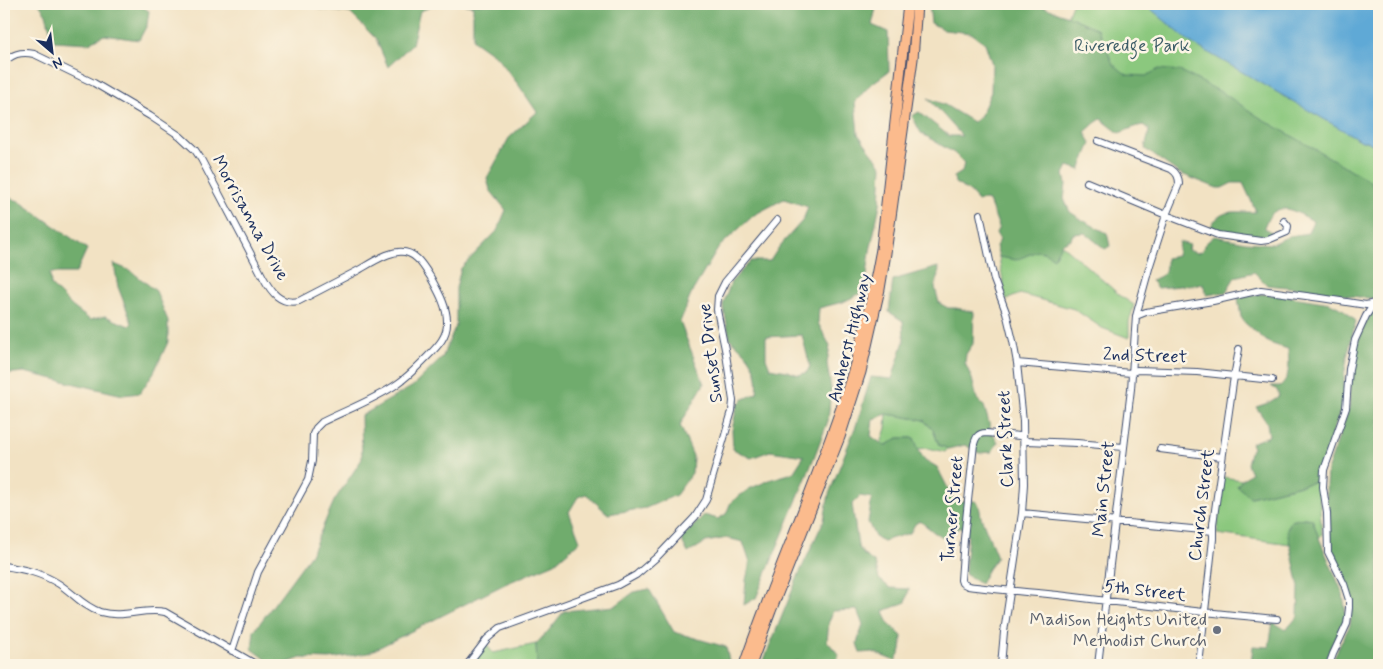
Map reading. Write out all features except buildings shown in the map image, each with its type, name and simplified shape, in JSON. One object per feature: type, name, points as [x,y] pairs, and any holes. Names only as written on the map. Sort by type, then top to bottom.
[{"type":"highway","name":"Amherst Highway","points":[[744,665],[772,586],[824,457],[864,332],[880,249],[908,4]]},
{"type":"highway","name":"Amherst Highway","points":[[752,665],[771,611],[840,437],[861,372],[878,299],[886,253],[913,59],[917,4]]},
{"type":"street","name":"Morrisanna Drive","points":[[4,56],[9,58],[22,52],[34,54],[109,92],[184,139],[201,159],[268,287],[275,296],[283,301],[299,301],[372,263],[399,252],[410,253],[419,260],[444,304],[447,322],[444,336],[440,343],[408,376],[388,390],[322,422],[316,428],[313,434],[312,461],[308,480],[258,572],[232,651]]},
{"type":"street","name":"Main Street","points":[[1098,141],[1172,169],[1178,176],[1179,184],[1166,215],[1150,264],[1136,316],[1116,521],[1098,665]]},
{"type":"street","points":[[1087,182],[1218,235],[1268,240],[1284,234],[1288,229],[1284,221]]},
{"type":"street","name":"Clark Street","points":[[980,214],[994,280],[1006,312],[1013,341],[1021,400],[1023,438],[1024,484],[1022,513],[1004,632],[1001,665]]},
{"type":"street","name":"Sunset Drive","points":[[467,665],[487,639],[500,628],[618,585],[636,575],[675,539],[701,509],[709,492],[733,402],[717,310],[718,296],[725,282],[777,220]]},
{"type":"street","points":[[1136,316],[1146,312],[1213,301],[1261,290],[1360,304],[1376,303]]},
{"type":"street","points":[[1329,665],[1347,624],[1350,608],[1344,584],[1328,552],[1324,470],[1346,408],[1349,369],[1355,340],[1363,322],[1376,303]]},
{"type":"street","name":"Church Street","points":[[1199,665],[1222,458],[1239,349]]},
{"type":"street","name":"2nd Street","points":[[1017,363],[1132,372],[1137,370],[1186,372],[1272,380]]},
{"type":"street","name":"Turner Street","points":[[1010,592],[968,586],[962,583],[964,539],[976,438],[981,433],[1023,438]]},
{"type":"street","points":[[1023,438],[1027,441],[1078,443],[1123,448]]},
{"type":"street","points":[[1160,449],[1222,458]]},
{"type":"street","points":[[1022,513],[1213,530]]},
{"type":"street","points":[[4,566],[33,572],[50,579],[60,584],[90,608],[102,613],[126,614],[151,610],[165,612],[257,665]]},
{"type":"street","name":"5th Street","points":[[1010,592],[1055,595],[1205,613],[1277,619]]},
{"type":"green space","points":[[39,4],[138,4],[149,11],[147,25],[139,40],[104,35],[89,43],[53,41],[46,14]]},
{"type":"green space","points":[[317,4],[439,4],[420,11],[412,44],[388,67],[376,39],[350,13],[318,9]]},
{"type":"green space","points":[[462,4],[793,4],[814,15],[819,4],[877,4],[872,25],[888,32],[889,71],[870,85],[855,102],[858,134],[882,166],[880,204],[870,251],[865,291],[843,302],[819,308],[818,323],[830,346],[827,363],[831,389],[828,421],[756,598],[744,605],[746,580],[750,563],[743,542],[727,538],[706,542],[688,553],[681,539],[704,515],[718,519],[726,514],[731,502],[749,489],[772,479],[793,473],[804,456],[770,451],[751,458],[733,449],[732,430],[737,405],[742,400],[757,393],[757,376],[748,356],[730,339],[723,305],[731,282],[751,261],[770,261],[779,247],[803,220],[808,207],[784,199],[754,215],[719,247],[692,292],[680,322],[704,384],[680,425],[693,456],[692,473],[676,495],[646,508],[608,514],[586,494],[578,497],[569,512],[580,541],[555,563],[505,584],[368,653],[330,659],[301,658],[281,665],[274,665],[252,649],[254,631],[311,554],[334,501],[362,459],[361,416],[413,386],[442,358],[456,325],[456,288],[461,268],[497,231],[506,210],[490,190],[487,178],[509,138],[537,112],[497,57],[473,40],[473,6]],"holes":[[[802,335],[810,366],[807,372],[799,375],[770,368],[766,358],[766,337]]]},
{"type":"green space","points":[[929,4],[1036,4],[1071,17],[1098,29],[1113,64],[1127,75],[1146,76],[1159,69],[1180,71],[1223,93],[1259,117],[1369,180],[1379,192],[1379,298],[1267,285],[1254,272],[1235,277],[1226,292],[1207,295],[1203,284],[1157,288],[1151,280],[1160,277],[1164,273],[1166,258],[1177,256],[1179,242],[1190,245],[1188,250],[1197,253],[1202,251],[1205,244],[1214,236],[1271,244],[1290,236],[1308,233],[1313,221],[1292,210],[1279,209],[1268,218],[1264,227],[1273,234],[1270,237],[1240,236],[1210,228],[1214,221],[1229,212],[1255,212],[1243,183],[1232,183],[1222,188],[1217,188],[1179,173],[1145,149],[1149,129],[1143,125],[1119,133],[1101,119],[1085,132],[1091,143],[1080,170],[1068,166],[1064,174],[1066,184],[1064,199],[1070,212],[1107,233],[1110,246],[1105,249],[1085,233],[1073,234],[1071,239],[1061,244],[1054,258],[1044,252],[1037,251],[1016,260],[999,257],[996,246],[1000,240],[996,233],[999,227],[989,201],[978,201],[970,192],[955,183],[954,177],[962,172],[964,163],[954,153],[921,133],[912,116],[919,112],[949,136],[962,136],[928,98],[945,105],[973,122],[980,117],[991,92],[992,64],[985,43],[971,33],[944,30],[931,23]]},
{"type":"green space","name":"Riveredge Park","points":[[1072,4],[1138,4],[1151,9],[1190,42],[1362,141],[1367,141],[1379,148],[1379,217],[1054,52]]},
{"type":"green space","points":[[4,196],[19,201],[87,249],[76,273],[50,273],[51,285],[73,307],[90,320],[105,316],[129,326],[132,323],[118,287],[114,264],[131,271],[156,291],[168,321],[168,342],[154,372],[140,393],[123,395],[24,372],[4,374]]},
{"type":"green space","points":[[1061,244],[1122,297],[1134,305],[1129,322],[1129,338],[1102,328],[1074,309],[1020,294],[1006,300],[999,257],[1016,259],[1037,251],[1044,252]]},
{"type":"green space","points":[[938,267],[935,287],[939,303],[948,308],[974,312],[973,344],[966,354],[965,363],[972,379],[977,399],[984,406],[991,430],[998,442],[992,452],[979,453],[965,445],[948,449],[939,445],[933,430],[924,420],[887,414],[873,419],[871,436],[885,446],[898,438],[914,438],[925,460],[937,467],[955,502],[975,501],[979,505],[981,517],[997,557],[980,584],[965,574],[968,537],[960,526],[949,540],[935,533],[920,521],[915,524],[910,533],[883,541],[875,537],[868,522],[872,498],[860,496],[852,504],[858,546],[864,555],[875,563],[879,579],[890,588],[909,589],[906,602],[884,611],[889,624],[902,636],[901,650],[895,661],[873,652],[860,653],[857,643],[863,625],[857,610],[833,611],[829,622],[827,641],[839,655],[835,665],[805,665],[797,661],[786,665],[764,665],[764,660],[799,574],[824,520],[829,494],[857,423],[871,377],[892,379],[904,341],[903,321],[889,312],[893,280]]},
{"type":"green space","points":[[1260,294],[1330,303],[1344,310],[1356,321],[1344,376],[1344,400],[1318,479],[1314,482],[1250,497],[1237,486],[1251,473],[1247,464],[1253,448],[1251,443],[1269,436],[1267,423],[1256,407],[1268,403],[1279,396],[1277,390],[1271,386],[1280,386],[1284,382],[1288,374],[1289,364],[1288,349],[1269,343],[1245,323],[1241,317],[1238,298]]},
{"type":"green space","points":[[1379,308],[1379,665],[1331,665],[1350,625],[1352,608],[1331,551],[1326,486],[1327,471],[1349,408],[1351,369],[1358,341],[1368,317]]},
{"type":"green space","points":[[887,414],[924,420],[933,430],[939,445],[948,449],[945,452],[928,448],[918,449],[914,438],[898,438],[885,446],[881,444],[886,428]]},
{"type":"green space","points":[[1223,477],[1242,480],[1237,486],[1251,497],[1314,482],[1318,479],[1322,535],[1319,538],[1312,519],[1304,518],[1291,521],[1287,530],[1290,544],[1217,534]]},
{"type":"green space","points":[[1304,518],[1312,519],[1343,594],[1346,615],[1330,649],[1325,665],[1251,665],[1253,646],[1269,647],[1273,622],[1286,630],[1298,616],[1299,587],[1287,530],[1291,521]]},
{"type":"green space","points":[[649,589],[674,632],[726,647],[728,665],[537,665],[536,644],[564,611],[615,606],[634,592]]},
{"type":"green space","points":[[486,644],[493,653],[536,644],[537,665],[471,665]]},
{"type":"water","points":[[1138,4],[1370,4],[1379,11],[1379,148],[1367,141],[1362,141],[1190,42],[1151,9]]},
{"type":"place","name":"Madison Heights United Methodist Church","points":[[1217,630]]}]
